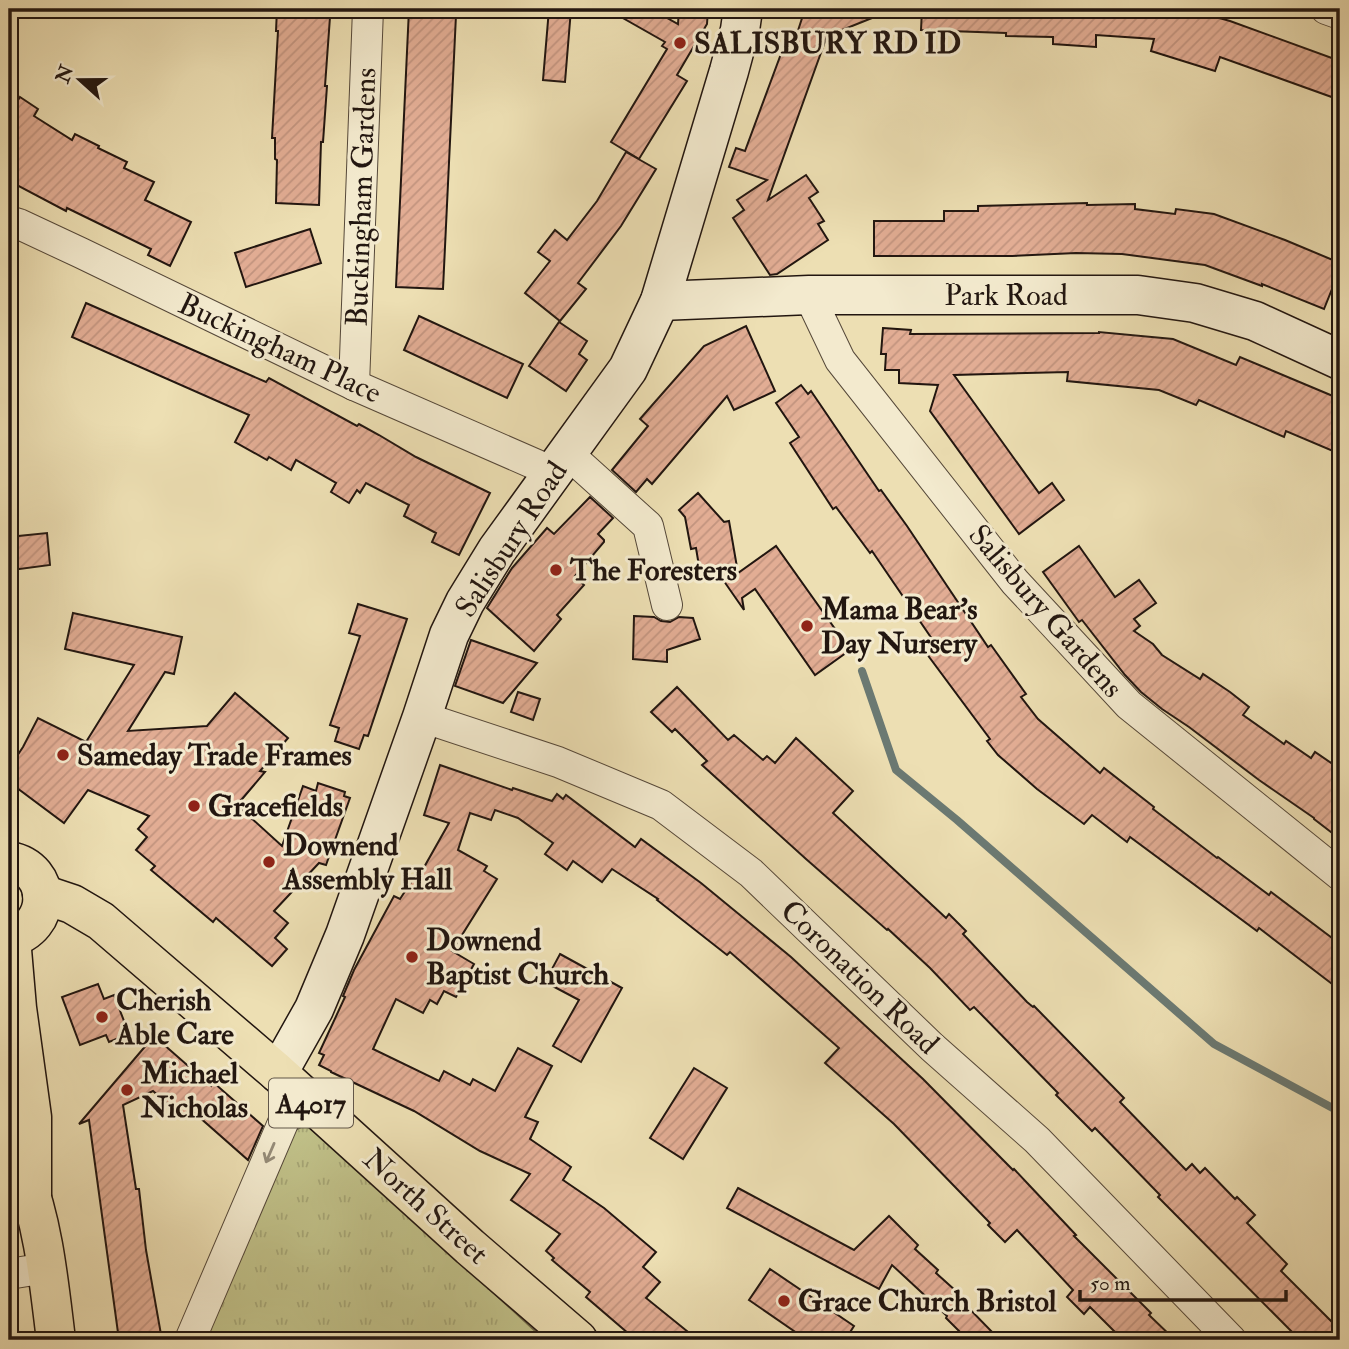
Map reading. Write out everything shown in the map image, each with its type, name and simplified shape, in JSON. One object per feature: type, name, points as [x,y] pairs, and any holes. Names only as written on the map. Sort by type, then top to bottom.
[{"type":"main road","points":[[10,860],[33,873],[42,894],[42,906],[32,927],[10,938],[32,1117],[32,1196]]},
{"type":"main road","name":"North Street","points":[[42,894],[72,905],[101,921],[288,1081],[470,1247],[579,1340]]},
{"type":"main road","points":[[9,1138],[32,1196],[56,1340]]},
{"type":"street","name":"Buckingham Gardens","points":[[354,385],[368,9]]},
{"type":"street","name":"Salisbury Road","points":[[288,1081],[345,935],[449,635],[497,550],[628,369],[660,301],[729,71],[743,9]]},
{"type":"street","points":[[1326,9],[1340,13]]},
{"type":"street","name":"Buckingham Place","points":[[9,221],[354,385],[560,463],[648,526],[667,605]]},
{"type":"street","name":"Park Road","points":[[660,301],[809,295],[1138,295],[1195,303],[1255,321],[1340,360]]},
{"type":"street","name":"Salisbury Gardens","points":[[809,295],[840,360],[1015,582],[1129,705],[1340,875]]},
{"type":"street","name":"Coronation Road","points":[[422,718],[558,762],[661,805],[751,873],[932,1046],[1037,1140],[1231,1340]]},
{"type":"street","points":[[190,1340],[288,1081]]},
{"type":"street","points":[[9,1274],[46,1268]]},
{"type":"green space","points":[[309,1123],[545,1340],[200,1340],[289,1133]]},
{"type":"building","points":[[277,9],[327,9],[327,17],[330,17],[319,205],[276,203],[277,160],[275,138],[272,138]]},
{"type":"building","points":[[409,9],[446,9],[446,14],[456,15],[443,289],[396,287]]},
{"type":"building","points":[[549,9],[571,9],[565,82],[543,80]]},
{"type":"building","points":[[607,9],[651,9],[678,24],[679,9],[708,9],[707,24],[677,75],[687,81],[639,159],[611,142],[667,49],[662,46],[665,42]]},
{"type":"building","points":[[805,9],[892,10],[827,36],[768,200],[806,175],[818,192],[809,198],[824,221],[818,224],[828,240],[777,274],[770,275],[733,218],[744,210],[737,200],[767,180],[729,167],[736,148],[745,151],[785,43],[793,46]]},
{"type":"building","points":[[922,9],[1187,9],[1230,21],[1340,61],[1340,100],[1220,57],[1215,71],[1151,51],[1154,39],[1096,35],[1096,47],[1053,44],[1053,37],[921,30]]},
{"type":"building","points":[[20,97],[38,109],[34,116],[72,140],[75,134],[127,162],[124,168],[154,182],[145,200],[191,222],[170,266],[148,255],[151,249],[67,208],[66,211],[9,181],[9,114]]},
{"type":"building","points":[[626,152],[656,169],[621,226],[578,283],[586,289],[560,321],[525,293],[550,261],[538,252],[555,230],[567,240],[597,201]]},
{"type":"building","points":[[1135,204],[1135,209],[1175,214],[1176,209],[1214,214],[1340,263],[1340,269],[1324,309],[1205,265],[1122,254],[874,256],[874,221],[944,221],[944,211],[978,211],[978,206]]},
{"type":"building","points":[[310,229],[321,263],[246,287],[235,253]]},
{"type":"building","points":[[86,303],[266,382],[269,378],[416,457],[490,493],[459,555],[432,542],[436,533],[404,516],[409,505],[366,483],[360,493],[357,490],[349,503],[331,492],[336,483],[296,460],[291,470],[235,442],[249,415],[72,337]]},
{"type":"building","points":[[419,316],[523,364],[507,398],[404,350]]},
{"type":"building","points":[[559,322],[587,341],[579,354],[587,360],[566,391],[529,366]]},
{"type":"building","points":[[746,326],[775,391],[734,410],[727,396],[652,484],[647,479],[636,492],[612,470],[648,426],[640,419],[704,346]]},
{"type":"building","points":[[883,328],[911,330],[910,334],[1099,332],[1173,339],[1236,365],[1240,357],[1340,399],[1340,454],[1286,431],[1284,437],[1199,400],[1196,405],[1159,390],[1067,381],[1068,372],[954,375],[1039,493],[1052,483],[1064,500],[1019,534],[930,411],[938,385],[899,383],[899,370],[885,370],[886,354],[881,354]]},
{"type":"building","points":[[801,385],[808,394],[811,391],[879,491],[881,490],[907,526],[988,647],[991,645],[1026,694],[1021,697],[1038,719],[1100,773],[1104,768],[1217,858],[1269,895],[1271,892],[1340,944],[1340,990],[1259,928],[1257,931],[1130,837],[1127,842],[1092,815],[1084,824],[1037,789],[998,755],[987,741],[990,739],[921,646],[932,639],[872,551],[870,553],[836,507],[833,509],[790,443],[799,437],[776,403]]},
{"type":"building","name":"Mama Bear's Day Nursery","points":[[698,493],[724,522],[729,521],[738,573],[776,546],[850,650],[815,675],[755,589],[742,598],[744,610],[719,574],[701,578],[696,548],[691,549],[685,517],[679,510]]},
{"type":"building","points":[[590,497],[613,518],[598,534],[604,542],[575,576],[584,585],[557,615],[561,619],[534,651],[487,608],[512,568],[547,528],[554,534]]},
{"type":"building","points":[[47,533],[50,565],[9,569],[9,537]]},
{"type":"building","points":[[1079,546],[1115,597],[1139,580],[1156,603],[1134,619],[1140,626],[1134,631],[1153,644],[1162,655],[1200,679],[1203,674],[1230,692],[1249,707],[1243,715],[1284,744],[1286,741],[1311,758],[1315,752],[1340,769],[1340,839],[1162,709],[1125,675],[1082,620],[1079,622],[1043,572]]},
{"type":"building","points":[[358,604],[407,619],[368,736],[364,735],[359,749],[335,741],[339,728],[330,725],[360,636],[349,633]]},
{"type":"building","points":[[73,613],[182,637],[174,674],[165,672],[128,731],[207,726],[235,693],[288,738],[260,771],[265,772],[237,805],[282,846],[303,786],[316,791],[318,783],[345,792],[344,796],[350,798],[326,865],[319,863],[274,911],[288,923],[275,938],[287,949],[272,966],[216,918],[213,922],[151,870],[155,866],[136,850],[147,837],[138,829],[149,816],[88,790],[64,823],[9,782],[9,768],[38,718],[86,742],[134,665],[65,649]]},
{"type":"building","points":[[634,616],[654,617],[670,622],[679,617],[693,618],[700,639],[667,650],[667,662],[633,659]]},
{"type":"building","points":[[471,640],[537,663],[503,703],[455,686]]},
{"type":"building","points":[[677,687],[728,740],[734,735],[763,760],[767,756],[775,763],[796,738],[853,791],[833,813],[946,918],[949,914],[966,931],[963,934],[1124,1098],[1120,1102],[1186,1170],[1192,1164],[1200,1173],[1205,1168],[1255,1215],[1247,1223],[1287,1264],[1281,1271],[1340,1330],[1340,1340],[1300,1340],[1158,1197],[1160,1195],[1095,1128],[1092,1131],[1056,1095],[1058,1093],[974,1007],[970,1010],[888,929],[702,765],[707,761],[675,729],[672,732],[651,712]]},
{"type":"building","points":[[518,692],[540,699],[533,720],[511,712]]},
{"type":"building","points":[[440,765],[552,801],[557,794],[563,799],[566,795],[635,847],[641,839],[701,883],[791,957],[923,1079],[1014,1169],[1076,1235],[1074,1236],[1175,1340],[1123,1340],[1090,1307],[1084,1314],[1067,1297],[1073,1290],[1017,1230],[1005,1242],[894,1124],[825,1063],[839,1048],[730,952],[727,955],[658,899],[612,869],[602,882],[573,861],[567,870],[545,854],[553,843],[518,818],[495,810],[491,820],[470,813],[458,850],[487,866],[484,871],[497,879],[452,951],[474,964],[456,997],[444,991],[437,1004],[430,1000],[423,1013],[396,999],[373,1049],[439,1081],[444,1071],[470,1085],[473,1079],[495,1091],[518,1048],[552,1066],[525,1117],[538,1122],[530,1139],[571,1167],[563,1180],[604,1208],[656,1252],[643,1267],[660,1282],[646,1298],[698,1340],[636,1340],[586,1297],[590,1292],[552,1260],[554,1258],[546,1251],[560,1234],[511,1200],[530,1174],[480,1151],[414,1111],[319,1065],[324,1055],[319,1053],[345,997],[343,996],[354,970],[394,896],[400,899],[421,867],[423,869],[449,823],[424,815]]},
{"type":"building","points":[[560,954],[622,988],[581,1062],[553,1046],[579,1000],[545,982]]},
{"type":"building","name":"Cherish Able Care","points":[[98,984],[104,999],[114,995],[129,1034],[109,1042],[106,1035],[80,1045],[62,997]]},
{"type":"building","points":[[154,1036],[211,1086],[213,1082],[263,1126],[248,1160],[190,1109],[183,1117],[153,1091],[123,1105],[162,1340],[119,1340],[89,1120],[79,1124]]},
{"type":"building","points":[[694,1068],[727,1088],[683,1159],[650,1138]]},
{"type":"building","points":[[738,1188],[854,1250],[889,1216],[918,1245],[915,1249],[938,1270],[936,1273],[999,1339],[968,1340],[947,1316],[892,1265],[879,1289],[727,1208]]},
{"type":"building","name":"Grace Church Bristol","points":[[770,1269],[854,1326],[845,1340],[807,1340],[749,1300]]},
{"type":"waterway","points":[[862,671],[896,770],[1214,1044],[1340,1112]]},
{"type":"place","name":"SALISBURY RD ID","points":[[680,43]]},
{"type":"place","name":"The Foresters","points":[[556,570]]},
{"type":"place","name":"Mama Bear's Day Nursery","points":[[807,626]]},
{"type":"place","name":"Sameday Trade Frames","points":[[63,755]]},
{"type":"place","name":"Gracefields","points":[[194,806]]},
{"type":"place","name":"Downend Assembly Hall","points":[[269,862]]},
{"type":"place","name":"Downend Baptist Church","points":[[412,957]]},
{"type":"place","name":"Cherish Able Care","points":[[102,1017]]},
{"type":"place","name":"Michael Nicholas","points":[[127,1090]]},
{"type":"place","name":"Grace Church Bristol","points":[[784,1301]]}]
